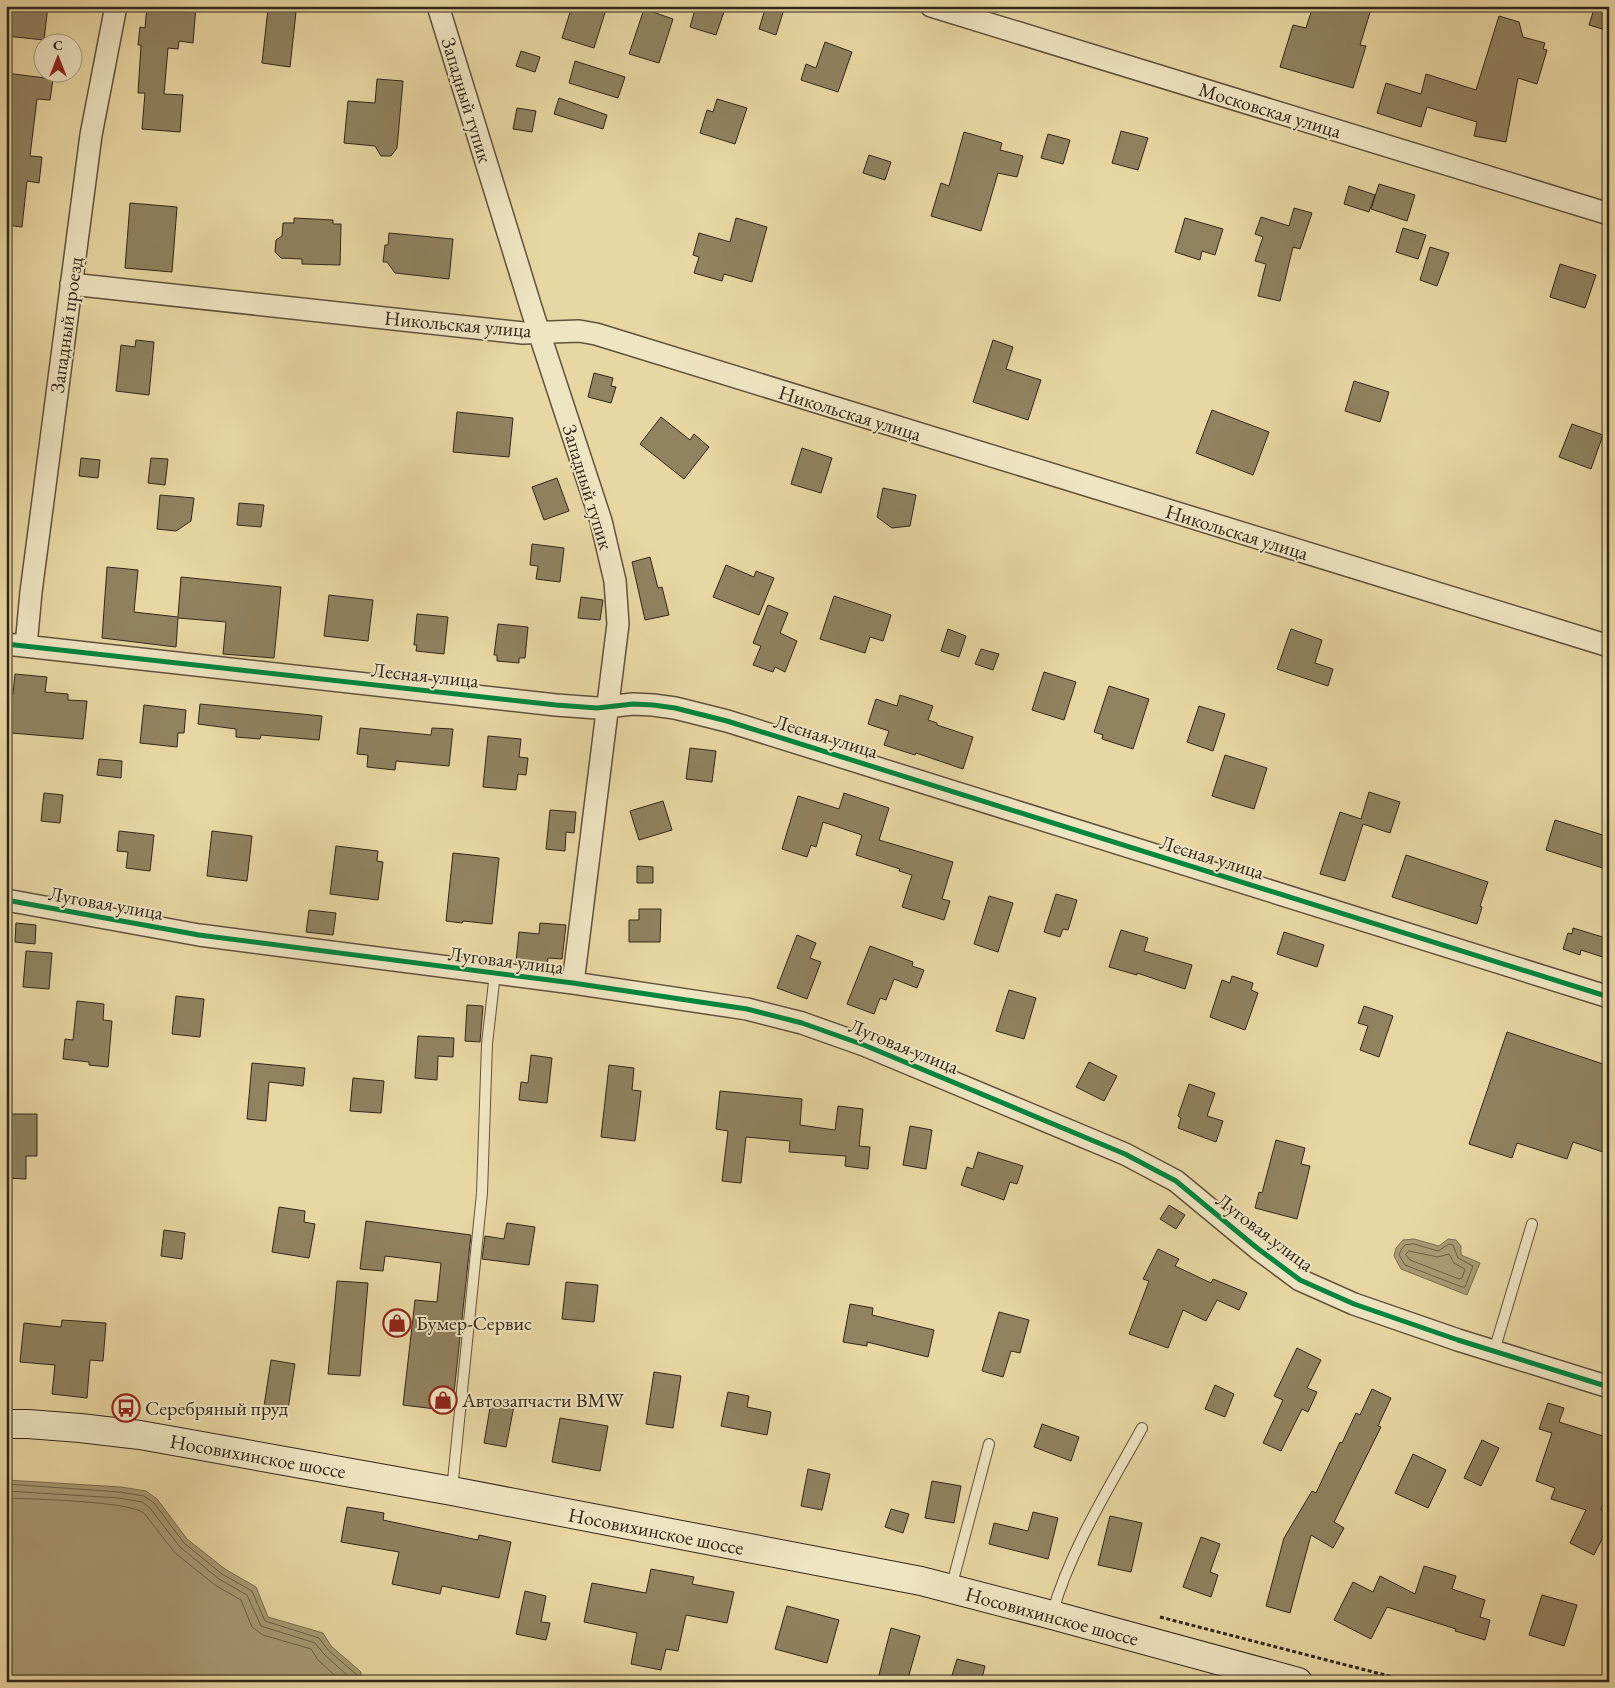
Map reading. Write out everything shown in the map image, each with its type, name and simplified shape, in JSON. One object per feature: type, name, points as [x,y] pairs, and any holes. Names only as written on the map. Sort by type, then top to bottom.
[{"type":"main road","name":"Носовихинское шоссе","points":[[6,1424],[71,1427],[140,1435],[452,1491],[921,1581],[1298,1682]]},
{"type":"street","name":"Западный проезд","points":[[16,645],[31,592],[91,134],[116,6]]},
{"type":"street","name":"Западный тупик","points":[[438,6],[539,332],[601,521],[615,581],[618,624],[573,983]]},
{"type":"street","name":"Московская улица","points":[[931,6],[1609,214]]},
{"type":"street","name":"Никольская улица","points":[[71,284],[523,333],[578,332],[596,334],[1609,646]]},
{"type":"street","name":"Лесная улица","points":[[16,645],[556,705],[596,708],[634,704],[675,708],[727,721],[1609,997]]},
{"type":"street","name":"Луговая улица","points":[[6,900],[200,935],[573,983],[747,1009],[802,1023],[864,1045],[1125,1154],[1176,1181],[1257,1248],[1300,1280],[1354,1304],[1609,1387]]},
{"type":"lane","points":[[452,1491],[482,1193],[488,1044],[495,973]]},
{"type":"lane","points":[[1494,1351],[1532,1224]]},
{"type":"lane","points":[[1052,1615],[1059,1590],[1092,1519],[1142,1428]]},
{"type":"lane","points":[[951,1589],[989,1444]]},
{"type":"water","points":[[1414,1239],[1439,1246],[1448,1239],[1456,1240],[1461,1246],[1461,1255],[1480,1263],[1467,1295],[1401,1269],[1394,1256],[1396,1248],[1403,1240]]},
{"type":"water","points":[[6,1480],[121,1487],[146,1491],[157,1499],[187,1539],[225,1569],[256,1587],[268,1617],[323,1633],[331,1646],[361,1672],[361,1682],[6,1682]]},
{"type":"building","points":[[6,6],[48,6],[45,32],[32,32],[32,39],[6,36]]},
{"type":"building","points":[[147,6],[196,6],[193,43],[179,41],[178,49],[168,48],[164,94],[183,95],[180,132],[142,129],[145,93],[138,93],[141,45],[138,45],[140,27],[145,28]]},
{"type":"building","points":[[572,6],[607,6],[594,48],[562,38]]},
{"type":"building","points":[[696,6],[726,6],[716,35],[690,27]]},
{"type":"building","points":[[766,6],[785,6],[776,35],[759,29]]},
{"type":"building","points":[[1313,6],[1372,6],[1360,45],[1366,46],[1353,88],[1280,67],[1293,25],[1306,28]]},
{"type":"building","points":[[1595,6],[1609,6],[1609,31],[1589,25]]},
{"type":"building","points":[[268,9],[296,12],[290,67],[262,63]]},
{"type":"building","points":[[644,9],[673,19],[659,63],[629,54]]},
{"type":"building","points":[[1499,16],[1519,22],[1523,37],[1545,43],[1543,49],[1547,50],[1537,84],[1518,78],[1506,142],[1474,136],[1477,122],[1427,107],[1421,127],[1377,113],[1386,83],[1421,94],[1426,74],[1476,90]]},
{"type":"building","points":[[825,42],[852,52],[838,92],[801,80],[806,64],[816,68]]},
{"type":"building","points":[[521,51],[540,57],[535,72],[516,66]]},
{"type":"building","points":[[575,61],[625,77],[618,98],[569,83]]},
{"type":"building","points":[[6,73],[32,76],[32,82],[53,82],[50,100],[37,99],[30,156],[42,157],[39,183],[27,181],[22,227],[6,225]]},
{"type":"building","points":[[377,79],[403,81],[397,148],[391,156],[381,156],[375,146],[344,143],[348,101],[375,103]]},
{"type":"building","points":[[559,98],[607,115],[603,129],[554,114]]},
{"type":"building","points":[[717,99],[747,108],[735,144],[700,133],[707,110],[713,112]]},
{"type":"building","points":[[517,108],[536,111],[532,132],[513,129]]},
{"type":"building","points":[[1121,131],[1148,138],[1138,170],[1112,163]]},
{"type":"building","points":[[964,132],[1002,143],[1000,150],[1023,156],[1017,177],[998,173],[981,231],[931,216],[941,183],[949,186]]},
{"type":"building","points":[[1048,134],[1070,140],[1063,164],[1041,158]]},
{"type":"building","points":[[869,155],[891,162],[885,180],[863,173]]},
{"type":"building","points":[[1379,184],[1415,195],[1407,221],[1371,209]]},
{"type":"building","points":[[1349,186],[1375,195],[1369,212],[1344,204]]},
{"type":"building","points":[[130,203],[177,207],[172,272],[125,268]]},
{"type":"building","points":[[1294,208],[1312,213],[1300,249],[1293,247],[1280,301],[1258,296],[1266,264],[1255,261],[1263,237],[1255,234],[1261,217],[1289,226]]},
{"type":"building","points":[[294,218],[333,220],[333,224],[341,224],[340,265],[302,264],[302,259],[281,258],[275,252],[276,240],[282,236],[283,223],[294,223]]},
{"type":"building","points":[[736,218],[767,227],[752,282],[724,274],[722,281],[694,273],[699,257],[693,255],[699,233],[730,242]]},
{"type":"building","points":[[1185,218],[1223,229],[1215,255],[1202,251],[1200,260],[1175,252]]},
{"type":"building","points":[[1403,228],[1426,235],[1418,259],[1396,252]]},
{"type":"building","points":[[389,233],[453,239],[449,279],[395,273],[387,262],[383,262]]},
{"type":"building","points":[[1430,247],[1449,253],[1437,286],[1420,280]]},
{"type":"building","points":[[1560,264],[1596,275],[1585,308],[1550,297]]},
{"type":"building","points":[[136,340],[154,342],[149,395],[116,391],[121,345],[135,347]]},
{"type":"building","points":[[993,340],[1013,347],[1006,369],[1041,380],[1028,420],[973,402]]},
{"type":"building","points":[[594,373],[613,378],[611,386],[616,387],[611,403],[588,397]]},
{"type":"building","points":[[1354,381],[1389,392],[1380,422],[1345,411]]},
{"type":"building","points":[[1212,410],[1269,432],[1253,475],[1196,453]]},
{"type":"building","points":[[457,412],[513,418],[509,457],[453,452]]},
{"type":"building","points":[[661,417],[690,440],[694,434],[709,447],[684,479],[640,444]]},
{"type":"building","points":[[1572,424],[1603,435],[1591,469],[1559,457]]},
{"type":"building","points":[[802,448],[832,458],[821,493],[791,484]]},
{"type":"building","points":[[81,458],[100,460],[98,478],[79,476]]},
{"type":"building","points":[[151,458],[168,459],[165,485],[148,483]]},
{"type":"building","points":[[557,478],[569,511],[544,520],[532,487]]},
{"type":"building","points":[[883,488],[916,495],[910,526],[892,528],[877,517]]},
{"type":"building","points":[[160,495],[194,498],[191,521],[176,531],[157,529]]},
{"type":"building","points":[[239,503],[264,505],[261,527],[237,525]]},
{"type":"building","points":[[532,544],[564,548],[560,582],[536,579],[538,566],[530,565]]},
{"type":"building","points":[[650,557],[658,588],[662,587],[669,615],[645,620],[632,562]]},
{"type":"building","points":[[726,565],[754,577],[756,571],[774,578],[759,615],[713,597]]},
{"type":"building","points":[[107,567],[138,570],[134,612],[178,617],[181,577],[281,587],[274,658],[223,654],[226,622],[178,618],[176,647],[102,638]]},
{"type":"building","points":[[329,595],[373,600],[368,641],[324,636]]},
{"type":"building","points":[[834,596],[891,615],[883,641],[870,637],[865,653],[820,639]]},
{"type":"building","points":[[581,597],[603,600],[600,620],[578,618]]},
{"type":"building","points":[[768,605],[788,613],[780,633],[797,641],[785,672],[775,667],[773,672],[753,665],[761,646],[753,643]]},
{"type":"building","points":[[417,614],[448,617],[444,654],[416,651],[417,645],[414,645]]},
{"type":"building","points":[[498,624],[528,627],[525,658],[519,658],[519,663],[497,661],[497,655],[494,655]]},
{"type":"building","points":[[948,629],[966,636],[959,657],[941,651]]},
{"type":"building","points":[[1291,629],[1322,640],[1315,663],[1333,669],[1328,686],[1277,669]]},
{"type":"building","points":[[981,649],[999,654],[993,670],[975,664]]},
{"type":"building","points":[[1044,672],[1076,682],[1064,720],[1032,710]]},
{"type":"building","points":[[15,674],[47,677],[45,692],[68,694],[68,700],[87,701],[83,739],[11,733],[11,726],[6,725],[6,694],[13,694]]},
{"type":"building","points":[[1109,686],[1149,699],[1133,749],[1102,739],[1103,735],[1094,732]]},
{"type":"building","points":[[900,695],[933,706],[928,720],[973,737],[963,769],[916,753],[915,755],[884,745],[889,731],[868,724],[876,699],[897,706]]},
{"type":"building","points":[[200,704],[322,716],[319,740],[261,735],[260,739],[236,737],[236,729],[198,724]]},
{"type":"building","points":[[144,705],[186,710],[184,733],[178,733],[177,747],[140,743]]},
{"type":"building","points":[[1199,706],[1225,714],[1213,751],[1187,742]]},
{"type":"building","points":[[360,728],[431,735],[432,728],[453,729],[449,766],[396,761],[395,770],[367,767],[368,755],[357,754]]},
{"type":"building","points":[[488,736],[521,739],[519,757],[528,758],[526,775],[518,774],[516,790],[483,787]]},
{"type":"building","points":[[690,748],[716,751],[712,782],[686,779]]},
{"type":"building","points":[[1225,755],[1267,768],[1254,809],[1212,796]]},
{"type":"building","points":[[99,759],[122,761],[121,778],[97,775]]},
{"type":"building","points":[[1369,792],[1400,802],[1390,833],[1363,824],[1345,881],[1320,874],[1340,812],[1361,819]]},
{"type":"building","points":[[44,793],[63,795],[60,823],[41,821]]},
{"type":"building","points":[[844,793],[889,808],[879,840],[953,862],[942,899],[950,901],[944,920],[902,907],[912,875],[899,871],[900,869],[856,855],[862,835],[823,822],[816,847],[811,845],[807,857],[782,849],[798,796],[839,809]]},
{"type":"building","points":[[663,801],[672,830],[639,840],[630,811]]},
{"type":"building","points":[[550,810],[576,812],[574,833],[566,832],[565,851],[546,849]]},
{"type":"building","points":[[1555,820],[1609,837],[1609,870],[1546,850]]},
{"type":"building","points":[[119,831],[154,835],[150,871],[126,868],[128,852],[117,851]]},
{"type":"building","points":[[212,831],[252,836],[247,881],[207,876]]},
{"type":"building","points":[[336,846],[378,851],[377,861],[383,862],[378,900],[330,894]]},
{"type":"building","points":[[453,853],[499,858],[492,924],[446,921]]},
{"type":"building","points":[[1406,855],[1488,882],[1480,906],[1482,907],[1477,924],[1392,897]]},
{"type":"building","points":[[637,866],[653,867],[653,883],[637,883]]},
{"type":"building","points":[[1056,894],[1077,900],[1068,930],[1063,929],[1060,937],[1044,932]]},
{"type":"building","points":[[989,896],[1013,903],[998,952],[974,944]]},
{"type":"building","points":[[639,909],[661,909],[660,942],[629,942],[629,920],[639,920]]},
{"type":"building","points":[[309,910],[336,913],[333,935],[306,932]]},
{"type":"building","points":[[16,923],[36,925],[35,944],[15,942]]},
{"type":"building","points":[[540,923],[566,925],[562,959],[548,958],[547,965],[516,962],[519,932],[539,934]]},
{"type":"building","points":[[1573,928],[1609,939],[1609,959],[1581,950],[1580,955],[1563,949],[1568,933],[1572,934]]},
{"type":"building","points":[[1121,930],[1148,938],[1144,951],[1192,965],[1185,989],[1137,973],[1137,975],[1109,967]]},
{"type":"building","points":[[1284,932],[1324,945],[1317,967],[1277,954]]},
{"type":"building","points":[[797,935],[816,943],[810,958],[821,962],[807,999],[777,988]]},
{"type":"building","points":[[870,946],[913,962],[912,966],[924,970],[917,988],[894,979],[886,1000],[880,998],[874,1014],[847,1004]]},
{"type":"building","points":[[26,951],[52,953],[49,989],[23,987]]},
{"type":"building","points":[[1232,976],[1253,983],[1251,990],[1258,993],[1245,1030],[1210,1017],[1222,980],[1230,983]]},
{"type":"building","points":[[1009,990],[1036,998],[1024,1039],[996,1031]]},
{"type":"building","points":[[176,996],[204,999],[200,1037],[172,1034]]},
{"type":"building","points":[[77,1001],[104,1004],[103,1020],[112,1021],[108,1067],[89,1065],[89,1062],[63,1059],[65,1039],[73,1040]]},
{"type":"building","points":[[467,1005],[483,1006],[480,1042],[465,1041]]},
{"type":"building","points":[[1364,1006],[1393,1016],[1379,1057],[1360,1050],[1368,1026],[1358,1023]]},
{"type":"building","points":[[1507,1032],[1609,1066],[1609,1154],[1573,1142],[1567,1159],[1517,1143],[1512,1158],[1469,1144]]},
{"type":"building","points":[[418,1036],[454,1038],[453,1057],[438,1056],[437,1080],[415,1078]]},
{"type":"building","points":[[531,1055],[552,1058],[547,1103],[519,1100],[521,1082],[528,1083]]},
{"type":"building","points":[[1089,1062],[1117,1076],[1104,1101],[1076,1087]]},
{"type":"building","points":[[252,1063],[305,1068],[303,1086],[269,1082],[266,1121],[247,1119]]},
{"type":"building","points":[[609,1065],[634,1068],[632,1090],[641,1091],[635,1141],[601,1137]]},
{"type":"building","points":[[353,1078],[384,1081],[381,1113],[350,1111]]},
{"type":"building","points":[[1189,1084],[1215,1093],[1207,1116],[1223,1121],[1216,1142],[1178,1128],[1181,1118],[1178,1116]]},
{"type":"building","points":[[720,1091],[802,1099],[800,1125],[835,1130],[838,1106],[863,1109],[859,1146],[870,1147],[868,1169],[845,1166],[846,1156],[789,1152],[790,1141],[746,1137],[741,1183],[722,1181],[728,1131],[716,1129]]},
{"type":"building","points":[[6,1114],[37,1114],[37,1156],[26,1156],[26,1179],[6,1178]]},
{"type":"building","points":[[910,1126],[932,1130],[926,1169],[903,1165]]},
{"type":"building","points":[[1276,1140],[1305,1148],[1301,1164],[1310,1166],[1297,1219],[1255,1208],[1259,1192],[1262,1193]]},
{"type":"building","points":[[978,1152],[1023,1166],[1017,1184],[1010,1182],[1004,1200],[961,1185],[967,1167],[973,1169]]},
{"type":"building","points":[[1169,1205],[1185,1215],[1176,1229],[1160,1219]]},
{"type":"building","points":[[279,1207],[305,1211],[304,1222],[315,1224],[309,1258],[272,1252]]},
{"type":"building","points":[[366,1221],[471,1235],[452,1411],[403,1405],[415,1300],[437,1302],[441,1263],[385,1256],[383,1271],[360,1269]]},
{"type":"building","points":[[507,1223],[535,1227],[529,1265],[482,1259],[485,1236],[504,1239]]},
{"type":"building","points":[[164,1230],[185,1233],[182,1259],[161,1256]]},
{"type":"building","points":[[1158,1249],[1179,1259],[1175,1266],[1211,1283],[1213,1279],[1247,1293],[1239,1310],[1217,1300],[1206,1321],[1183,1310],[1168,1348],[1129,1334],[1149,1281],[1143,1279]]},
{"type":"building","points":[[337,1281],[368,1283],[360,1376],[328,1374]]},
{"type":"building","points":[[566,1282],[598,1285],[594,1322],[562,1319]]},
{"type":"building","points":[[850,1304],[873,1308],[872,1315],[934,1330],[928,1357],[867,1342],[867,1346],[843,1342]]},
{"type":"building","points":[[999,1312],[1029,1320],[1020,1353],[1011,1351],[1003,1377],[982,1371]]},
{"type":"building","points":[[62,1320],[106,1323],[103,1361],[90,1360],[87,1398],[52,1394],[55,1365],[20,1362],[24,1323],[61,1327]]},
{"type":"building","points":[[1297,1348],[1321,1360],[1307,1388],[1317,1392],[1308,1412],[1302,1409],[1281,1451],[1263,1443],[1283,1400],[1274,1396]]},
{"type":"building","points":[[271,1360],[295,1364],[288,1409],[264,1406]]},
{"type":"building","points":[[654,1372],[681,1376],[673,1428],[646,1424]]},
{"type":"building","points":[[1215,1385],[1234,1394],[1225,1417],[1205,1409]]},
{"type":"building","points":[[1372,1389],[1391,1398],[1378,1426],[1381,1427],[1334,1522],[1344,1528],[1333,1548],[1311,1535],[1290,1613],[1266,1606],[1284,1538],[1312,1491],[1316,1493],[1340,1442],[1342,1443],[1356,1413],[1360,1415]]},
{"type":"building","points":[[728,1392],[749,1396],[747,1407],[771,1412],[767,1435],[721,1426]]},
{"type":"building","points":[[491,1402],[514,1406],[506,1447],[484,1443]]},
{"type":"building","points":[[1548,1403],[1564,1408],[1559,1422],[1609,1438],[1609,1486],[1601,1510],[1609,1514],[1609,1525],[1594,1555],[1570,1543],[1586,1510],[1551,1499],[1555,1488],[1536,1481],[1552,1433],[1539,1429]]},
{"type":"building","points":[[560,1418],[608,1426],[600,1471],[552,1462]]},
{"type":"building","points":[[1042,1424],[1079,1437],[1071,1461],[1034,1447]]},
{"type":"building","points":[[1482,1440],[1499,1448],[1481,1486],[1464,1478]]},
{"type":"building","points":[[1413,1454],[1446,1470],[1428,1508],[1395,1493]]},
{"type":"building","points":[[808,1469],[830,1474],[822,1510],[801,1506]]},
{"type":"building","points":[[932,1481],[961,1486],[954,1523],[925,1518]]},
{"type":"building","points":[[347,1507],[384,1513],[383,1520],[478,1540],[479,1535],[511,1542],[499,1598],[442,1586],[440,1594],[392,1584],[399,1552],[341,1542]]},
{"type":"building","points":[[891,1509],[909,1514],[903,1533],[885,1527]]},
{"type":"building","points":[[1033,1512],[1058,1518],[1048,1559],[989,1544],[994,1523],[1028,1531]]},
{"type":"building","points":[[1110,1516],[1142,1523],[1131,1572],[1098,1565]]},
{"type":"building","points":[[1201,1537],[1220,1544],[1210,1572],[1218,1575],[1211,1597],[1183,1587]]},
{"type":"building","points":[[1424,1566],[1456,1576],[1452,1589],[1485,1600],[1480,1617],[1490,1620],[1485,1640],[1387,1607],[1371,1639],[1334,1620],[1353,1582],[1373,1592],[1380,1576],[1415,1594]]},
{"type":"building","points":[[651,1569],[694,1577],[692,1584],[734,1592],[727,1623],[686,1615],[678,1651],[666,1649],[661,1670],[631,1664],[637,1633],[584,1622],[592,1583],[646,1593]]},
{"type":"building","points":[[525,1591],[546,1596],[541,1622],[550,1623],[546,1640],[516,1634]]},
{"type":"building","points":[[1542,1595],[1577,1605],[1564,1646],[1529,1635]]},
{"type":"building","points":[[787,1606],[839,1620],[827,1663],[775,1649]]},
{"type":"building","points":[[891,1628],[920,1636],[907,1682],[888,1682],[878,1679]]},
{"type":"building","points":[[957,1659],[985,1666],[981,1682],[950,1682]]},
{"type":"cycle path","points":[[6,644],[556,705],[597,708],[633,704],[675,708],[727,721],[1609,997]]},
{"type":"cycle path","points":[[6,900],[199,935],[573,983],[747,1009],[802,1023],[864,1045],[1125,1154],[1176,1181],[1257,1248],[1300,1280],[1354,1304],[1458,1340],[1609,1387]]},
{"type":"place","name":"Бумер-Сервис","points":[[397,1323]]},
{"type":"place","name":"Автозапчасти BMW","points":[[443,1400]]},
{"type":"place","name":"Серебряный пруд","points":[[126,1408]]}]
